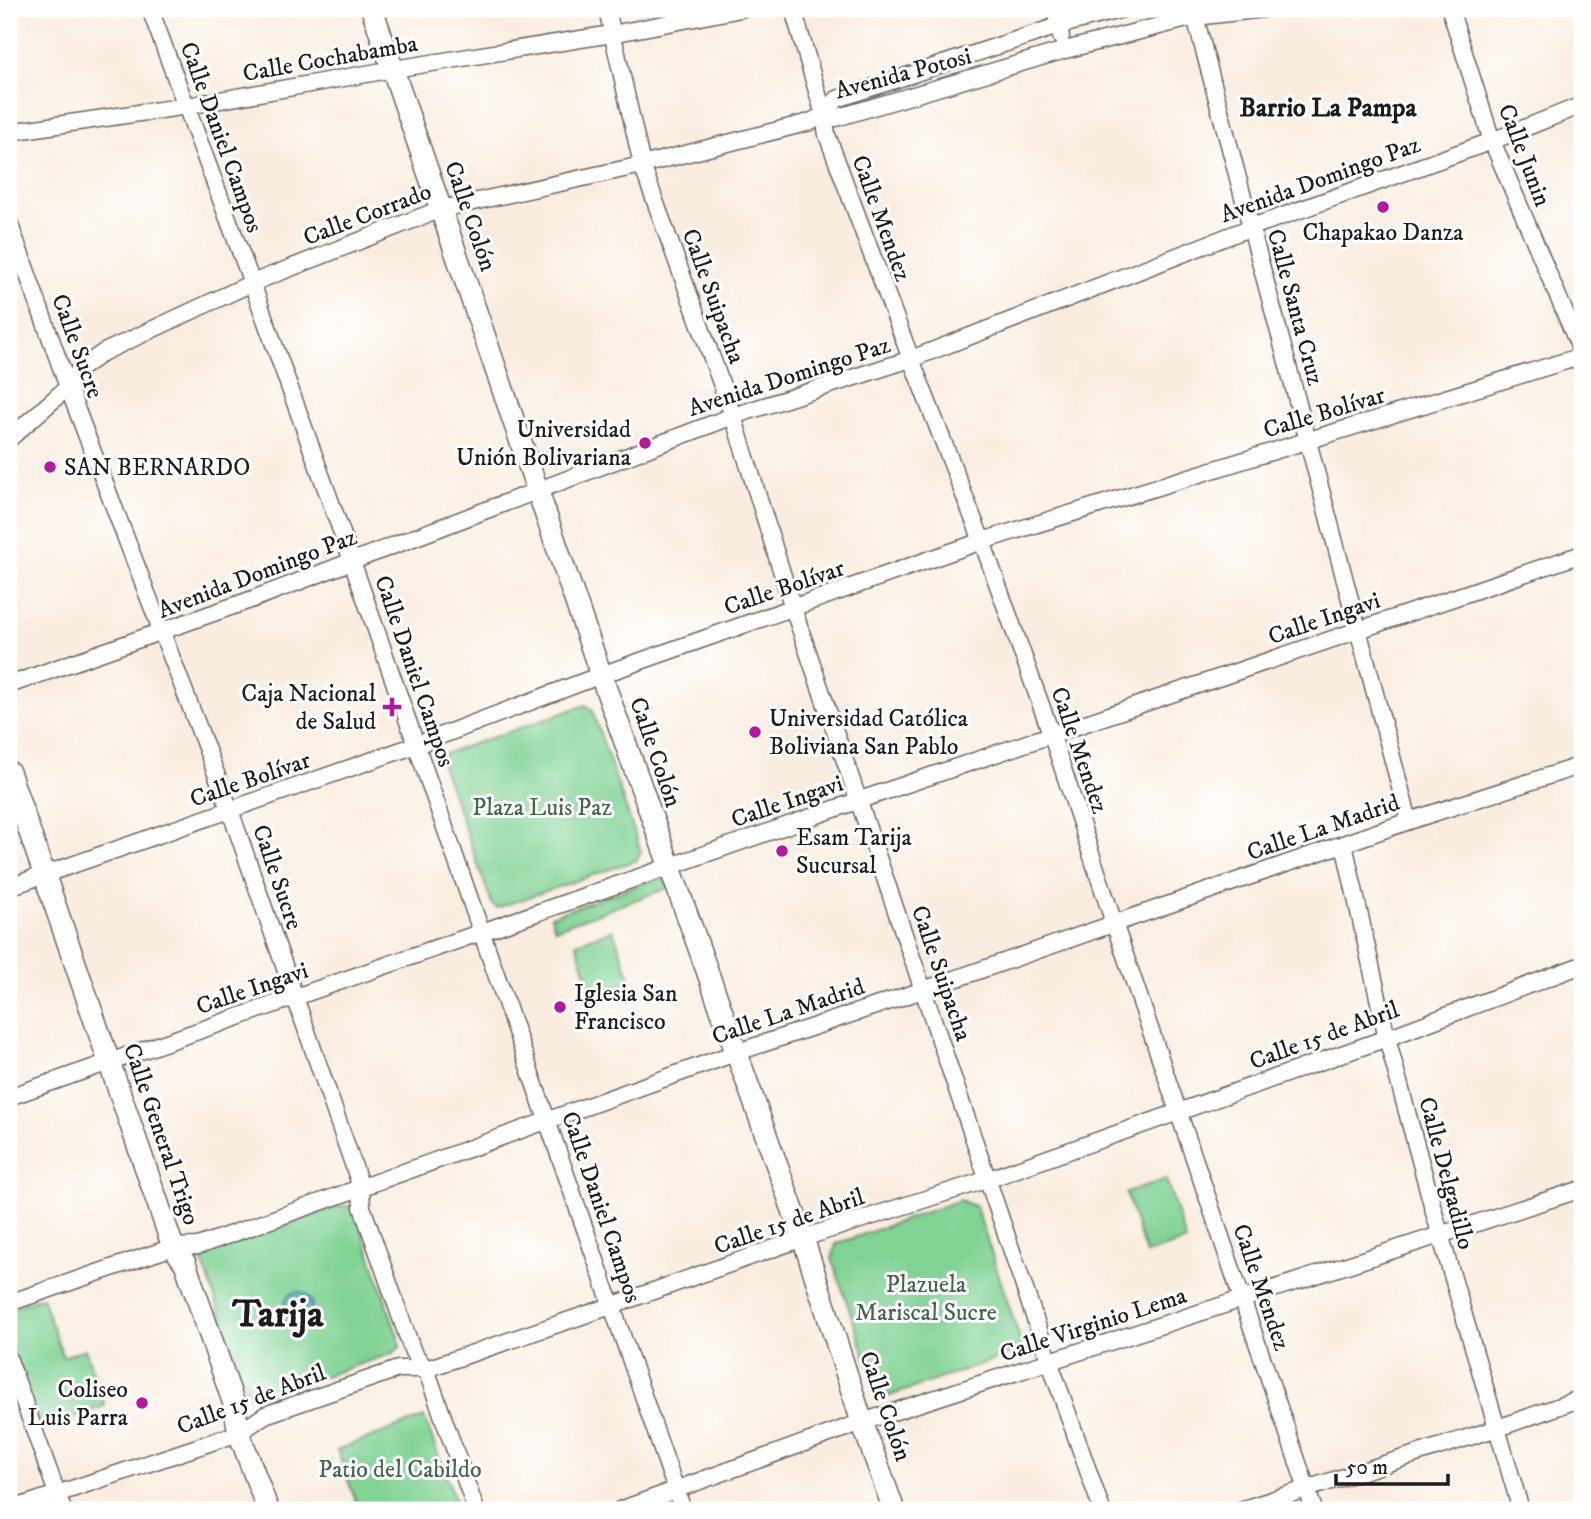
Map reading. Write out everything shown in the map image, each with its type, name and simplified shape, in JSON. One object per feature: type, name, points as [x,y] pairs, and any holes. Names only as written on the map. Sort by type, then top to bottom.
[{"type":"main road","name":"Calle Colón","points":[[372,9],[601,676],[803,1238],[862,1422],[894,1510]]},
{"type":"main road","name":"Calle General Trigo","points":[[9,772],[173,1247],[185,1263],[234,1404],[239,1433],[268,1510]]},
{"type":"street","name":"Calle Daniel Campos","points":[[150,9],[352,561],[683,1510]]},
{"type":"street","name":"Calle Suipacha","points":[[607,9],[642,165],[733,416],[793,608],[1102,1510]]},
{"type":"street","name":"Calle Cochabamba","points":[[9,132],[187,106],[612,34],[741,9]]},
{"type":"street","name":"Calle Mendez","points":[[793,9],[824,115],[827,135],[982,541],[1052,736],[1314,1510]]},
{"type":"street","points":[[1055,9],[1065,50]]},
{"type":"street","name":"Avenida Potosi","points":[[1123,9],[1058,26],[837,99],[824,115],[836,118],[1194,13],[1264,9]]},
{"type":"street","name":"Calle Junin","points":[[1450,9],[1492,141],[1582,355]]},
{"type":"street","name":"Calle Santa Cruz","points":[[1194,13],[1409,821]]},
{"type":"street","name":"Avenida Domingo Paz","points":[[9,685],[162,633],[733,416],[911,359],[1582,105]]},
{"type":"street","name":"Calle Corrado","points":[[9,439],[68,387],[80,369],[104,352],[252,283],[441,209],[642,165],[810,122],[824,115]]},
{"type":"street","name":"Calle Sucre","points":[[9,222],[16,263],[68,387],[230,810],[361,1186],[362,1207],[370,1232],[413,1352],[426,1369],[476,1510]]},
{"type":"street","name":"Calle Bolívar","points":[[9,887],[416,745],[601,676],[982,541],[1582,355]]},
{"type":"street","name":"Calle Ingavi","points":[[9,1097],[482,930],[1582,554]]},
{"type":"street","name":"Calle La Madrid","points":[[9,1303],[173,1247],[198,1246],[548,1118],[1409,821],[1582,765]]},
{"type":"street","name":"Calle Delgadillo","points":[[1344,844],[1387,1038],[1440,1234],[1521,1510]]},
{"type":"street","name":"Calle 15 de Abril","points":[[9,1510],[239,1433],[265,1415],[386,1373],[398,1369],[426,1369],[803,1238],[989,1179],[1387,1038],[1582,965]]},
{"type":"street","name":"Calle Virginio Lema","points":[[620,1510],[676,1492],[862,1422],[1582,1189]]},
{"type":"street","points":[[9,1360],[63,1510]]},
{"type":"street","points":[[1240,1510],[1498,1428],[1582,1398]]},
{"type":"green space","name":"Plaza Luis Paz","points":[[586,705],[592,710],[641,852],[637,860],[497,908],[492,904],[441,762],[444,754]]},
{"type":"green space","points":[[660,877],[665,880],[668,888],[555,929],[551,916]]},
{"type":"green space","points":[[613,930],[631,981],[593,995],[576,943]]},
{"type":"green space","points":[[1166,1179],[1186,1241],[1146,1254],[1126,1193]]},
{"type":"green space","name":"Plazuela Mariscal Sucre","points":[[960,1200],[976,1207],[1022,1345],[1014,1353],[887,1397],[878,1393],[832,1259],[836,1244]]},
{"type":"green space","points":[[339,1206],[350,1206],[356,1212],[400,1347],[393,1353],[259,1398],[252,1397],[247,1392],[203,1262],[209,1252]]},
{"type":"green space","points":[[42,1297],[63,1357],[85,1349],[105,1406],[41,1430],[9,1341],[9,1309]]},
{"type":"green space","name":"Patio del Cabildo","points":[[424,1417],[459,1510],[359,1510],[337,1450]]},
{"type":"water","points":[[298,1292],[308,1296],[312,1306],[308,1316],[298,1320],[288,1316],[284,1306],[288,1296]]},
{"type":"place","name":"Chapakao Danza","points":[[1383,207]]},
{"type":"place","name":"Universidad Unión Bolivariana","points":[[645,443]]},
{"type":"place","name":"SAN BERNARDO","points":[[50,467]]},
{"type":"place","name":"Caja Nacional de Salud","points":[[392,707]]},
{"type":"place","name":"Universidad Católica Boliviana San Pablo","points":[[755,732]]},
{"type":"place","name":"Esam Tarija Sucursal","points":[[782,851]]},
{"type":"place","name":"Iglesia San Francisco","points":[[560,1007]]},
{"type":"place","name":"Coliseo Luis Parra","points":[[142,1403]]},
{"type":"district","name":"Barrio La Pampa","points":[[1328,107]]},
{"type":"district","name":"Tarija","points":[[278,1313]]}]
